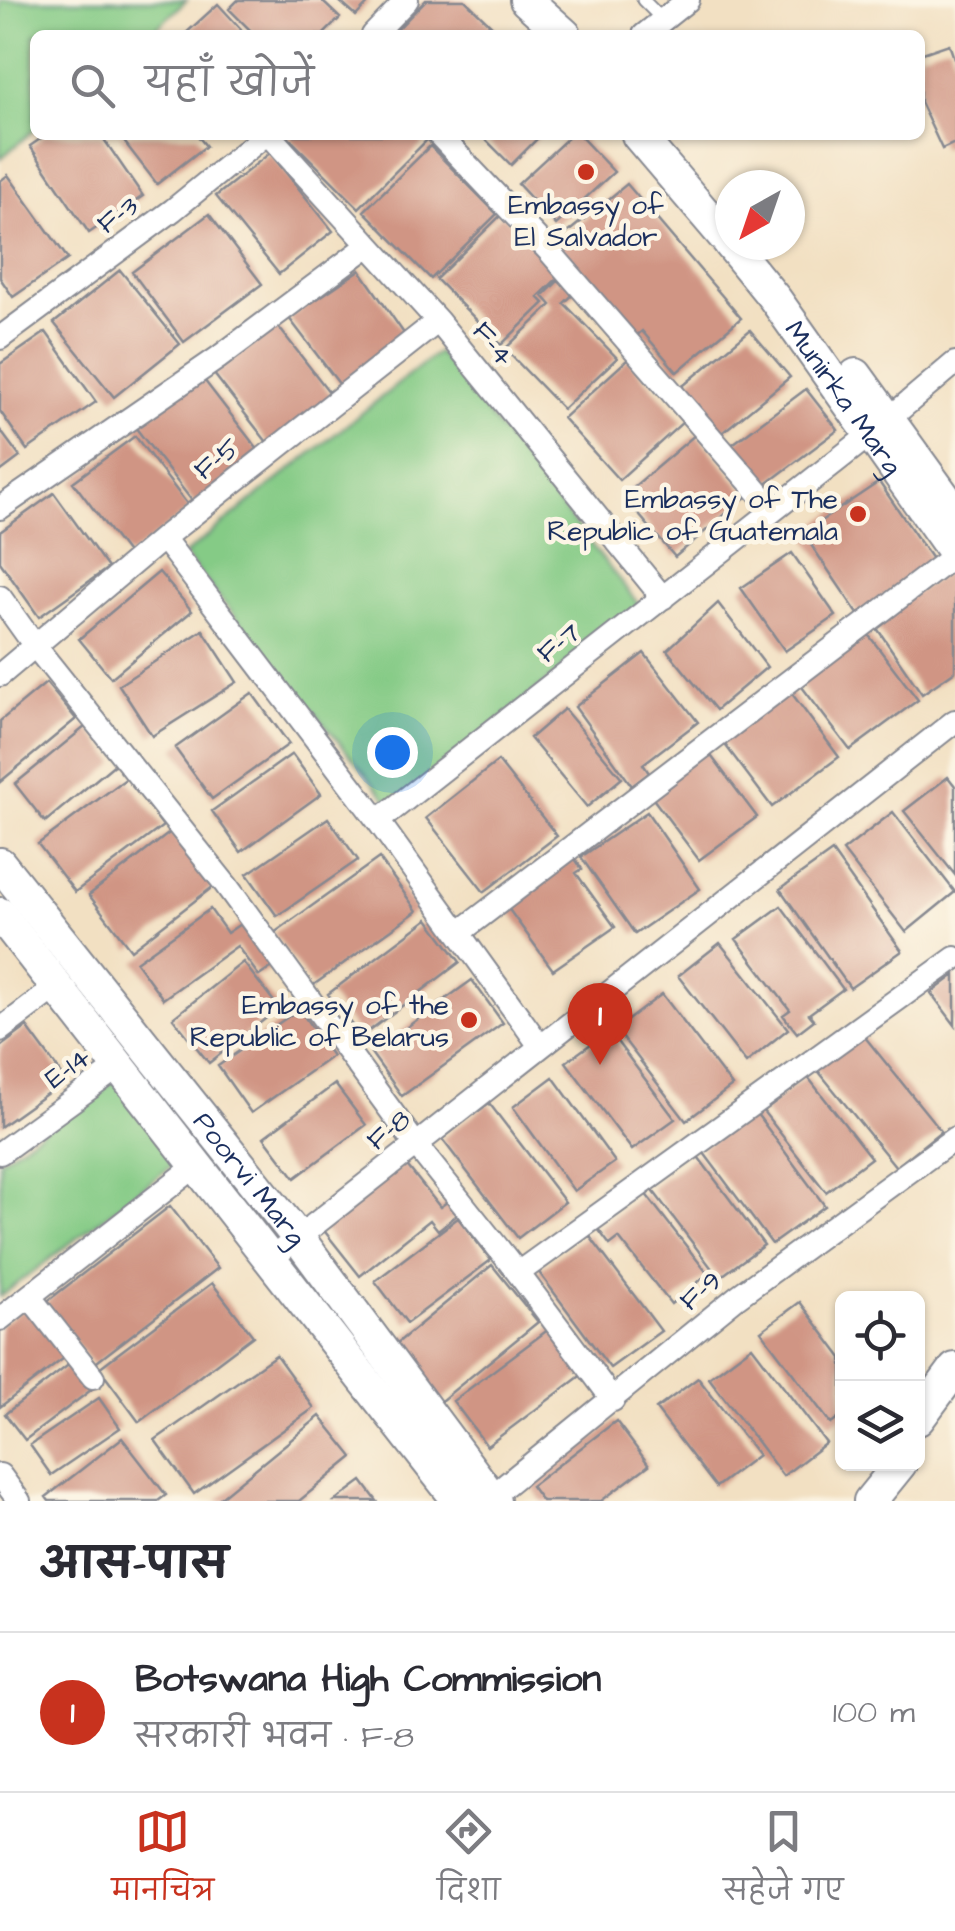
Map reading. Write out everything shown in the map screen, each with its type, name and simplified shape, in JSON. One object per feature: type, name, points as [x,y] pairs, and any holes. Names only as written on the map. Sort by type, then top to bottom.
[{"type":"street","points":[[378,30],[406,0]]},
{"type":"street","points":[[503,0],[534,30]]},
{"type":"street","points":[[526,0],[559,30]]},
{"type":"street","points":[[650,30],[688,0]]},
{"type":"street","name":"F-3","points":[[3,328],[173,210],[261,140]]},
{"type":"street","name":"F-4","points":[[272,140],[438,322],[663,598]]},
{"type":"street","points":[[444,140],[550,252],[773,509]]},
{"type":"street","name":"Munirka Marg","points":[[642,140],[715,225]]},
{"type":"street","points":[[666,140],[715,197]]},
{"type":"street","points":[[0,508],[218,358],[369,245]]},
{"type":"street","name":"Munirka Marg","points":[[744,260],[955,512]]},
{"type":"street","name":"Munirka Marg","points":[[764,260],[880,426],[955,554]]},
{"type":"street","name":"F-5","points":[[0,675],[163,538],[438,322]]},
{"type":"street","name":"F-7","points":[[378,821],[955,363]]},
{"type":"street","points":[[163,538],[378,821],[540,1046]]},
{"type":"street","points":[[460,932],[955,554]]},
{"type":"street","points":[[0,597],[226,886],[416,1144],[613,1400]]},
{"type":"street","name":"F-8","points":[[285,1248],[955,720]]},
{"type":"street","name":"Poorvi Marg","points":[[0,864],[285,1248],[483,1500]]},
{"type":"street","name":"Poorvi Marg","points":[[0,914],[197,1165],[285,1248]]},
{"type":"street","points":[[518,1273],[955,958]]},
{"type":"street","points":[[0,1030],[58,986]]},
{"type":"street","name":"E-14","points":[[0,1153],[120,1066]]},
{"type":"street","name":"F-9","points":[[483,1500],[738,1297],[955,1138]]},
{"type":"street","points":[[0,1319],[197,1165]]},
{"type":"street","points":[[30,1297],[93,1378]]},
{"type":"street","points":[[925,1410],[955,1369]]},
{"type":"street","points":[[925,1432],[955,1393]]},
{"type":"street","points":[[855,1501],[879,1471]]},
{"type":"street","points":[[870,1501],[894,1471]]},
{"type":"street","points":[[0,1475],[20,1501]]},
{"type":"lane","points":[[643,0],[663,20]]},
{"type":"green space","points":[[0,0],[187,0],[154,30],[30,30],[30,133],[0,159]]},
{"type":"green space","points":[[438,352],[640,606],[393,807],[184,555]]},
{"type":"green space","points":[[115,1080],[178,1161],[0,1297],[0,1160]]},
{"type":"building","points":[[238,0],[321,0],[340,18],[328,30],[250,30],[229,9]]},
{"type":"building","points":[[338,0],[371,0],[356,16]]},
{"type":"building","points":[[426,0],[465,0],[496,30],[397,30]]},
{"type":"building","points":[[218,4],[241,29],[241,30],[189,30]]},
{"type":"building","points":[[949,44],[955,61],[955,143],[942,149],[925,113],[925,52]]},
{"type":"building","points":[[39,140],[104,140],[143,196],[89,233],[30,146]]},
{"type":"building","points":[[123,140],[201,140],[206,146],[157,184]]},
{"type":"building","points":[[291,140],[427,140],[359,208]]},
{"type":"building","points":[[486,140],[536,140],[511,165]]},
{"type":"building","points":[[566,140],[584,140],[614,172],[556,225],[518,184]]},
{"type":"building","points":[[430,146],[497,214],[431,279],[364,211]]},
{"type":"building","points":[[270,153],[333,231],[279,274],[216,196]]},
{"type":"building","points":[[8,175],[68,259],[13,297],[0,278],[0,181]]},
{"type":"building","points":[[627,184],[741,318],[677,372],[642,331],[635,337],[556,242]]},
{"type":"building","points":[[209,214],[262,284],[184,342],[132,272]]},
{"type":"building","points":[[502,214],[561,275],[538,297],[544,303],[501,345],[436,279]]},
{"type":"building","points":[[120,270],[180,344],[114,397],[54,323]]},
{"type":"building","points":[[360,270],[405,335],[340,385],[289,318]]},
{"type":"building","points":[[563,276],[577,291],[564,303],[617,358],[563,409],[505,349],[551,305],[543,296]]},
{"type":"building","points":[[277,325],[333,397],[270,446],[214,374]]},
{"type":"building","points":[[750,330],[790,377],[717,437],[678,390]]},
{"type":"building","points":[[46,332],[96,402],[27,450],[0,411],[0,364]]},
{"type":"building","points":[[628,359],[683,422],[619,480],[563,418]]},
{"type":"building","points":[[201,376],[262,455],[196,506],[135,427]]},
{"type":"building","points":[[806,389],[838,430],[761,488],[730,446]]},
{"type":"building","points":[[0,430],[20,457],[0,472]]},
{"type":"building","points":[[696,434],[748,495],[675,557],[623,496]]},
{"type":"building","points":[[135,436],[191,509],[129,556],[73,482]]},
{"type":"building","points":[[879,482],[934,562],[858,614],[803,533]]},
{"type":"building","points":[[54,493],[108,568],[39,617],[0,562],[0,532]]},
{"type":"building","points":[[792,553],[836,616],[785,651],[741,588]]},
{"type":"building","points":[[955,567],[955,671],[922,694],[872,621]]},
{"type":"building","points":[[159,572],[192,611],[111,678],[79,639]]},
{"type":"building","points":[[718,603],[767,667],[716,710],[667,650]]},
{"type":"building","points":[[864,629],[918,700],[850,750],[796,679]]},
{"type":"building","points":[[203,630],[237,682],[152,736],[119,685]]},
{"type":"building","points":[[644,653],[698,722],[643,764],[649,773],[632,786],[575,707]]},
{"type":"building","points":[[46,683],[76,719],[0,782],[0,721]]},
{"type":"building","points":[[787,687],[839,757],[772,807],[720,738]]},
{"type":"building","points":[[252,693],[289,744],[212,799],[175,748]]},
{"type":"building","points":[[564,709],[622,778],[587,807],[530,738]]},
{"type":"building","points":[[86,726],[116,763],[45,822],[15,784]]},
{"type":"building","points":[[706,749],[757,817],[699,860],[648,792]]},
{"type":"building","points":[[292,754],[321,794],[241,852],[212,811]]},
{"type":"building","points":[[498,761],[557,836],[484,892],[426,818]]},
{"type":"building","points":[[948,777],[955,786],[955,875],[904,811]]},
{"type":"building","points":[[127,778],[163,826],[75,892],[38,844]]},
{"type":"building","points":[[647,812],[700,889],[635,934],[581,857]]},
{"type":"building","points":[[893,812],[955,892],[906,932],[843,851]]},
{"type":"building","points":[[328,818],[358,860],[277,916],[247,874]]},
{"type":"building","points":[[172,831],[214,886],[131,950],[89,895]]},
{"type":"building","points":[[832,852],[902,951],[850,988],[780,889]]},
{"type":"building","points":[[573,856],[582,869],[576,873],[615,927],[553,970],[505,904]]},
{"type":"building","points":[[379,858],[417,911],[312,986],[274,933]]},
{"type":"building","points":[[781,906],[843,989],[809,1014],[814,1020],[797,1033],[783,1015],[790,1010],[736,939]]},
{"type":"building","points":[[210,909],[227,933],[246,920],[277,964],[259,976],[237,946],[163,999],[136,962]]},
{"type":"building","points":[[428,919],[460,962],[361,1037],[328,994]]},
{"type":"building","points":[[720,943],[788,1029],[746,1063],[678,976]]},
{"type":"building","points":[[243,962],[279,1008],[209,1063],[173,1018]]},
{"type":"building","points":[[955,975],[955,1025],[931,993]]},
{"type":"building","points":[[472,980],[503,1023],[402,1096],[371,1053]]},
{"type":"building","points":[[662,994],[732,1086],[686,1121],[616,1029]]},
{"type":"building","points":[[299,1009],[332,1056],[251,1113],[218,1066]]},
{"type":"building","points":[[27,1027],[66,1080],[0,1127],[0,1047]]},
{"type":"building","points":[[609,1031],[675,1119],[632,1150],[566,1062]]},
{"type":"building","points":[[860,1031],[941,1131],[896,1167],[815,1067]]},
{"type":"building","points":[[807,1076],[871,1158],[826,1192],[763,1111]]},
{"type":"building","points":[[553,1077],[615,1162],[574,1191],[513,1107]]},
{"type":"building","points":[[335,1084],[366,1125],[295,1178],[264,1137]]},
{"type":"building","points":[[489,1103],[565,1202],[518,1238],[442,1139]]},
{"type":"building","points":[[754,1110],[825,1206],[772,1244],[701,1149]]},
{"type":"building","points":[[696,1154],[764,1245],[719,1278],[651,1188]]},
{"type":"building","points":[[405,1163],[440,1207],[447,1202],[457,1215],[438,1230],[430,1220],[360,1276],[322,1228]]},
{"type":"building","points":[[645,1193],[708,1274],[671,1304],[619,1238],[610,1245],[598,1229]]},
{"type":"building","points":[[170,1206],[218,1268],[93,1365],[45,1303]]},
{"type":"building","points":[[458,1218],[491,1260],[407,1323],[375,1281]]},
{"type":"building","points":[[588,1234],[661,1331],[610,1368],[538,1271]]},
{"type":"building","points":[[492,1265],[538,1322],[436,1405],[390,1349]]},
{"type":"building","points":[[212,1283],[253,1336],[139,1422],[99,1368]]},
{"type":"building","points":[[800,1302],[835,1349],[835,1421],[831,1424],[761,1331]]},
{"type":"building","points":[[29,1304],[68,1355],[0,1407],[0,1326]]},
{"type":"building","points":[[553,1326],[587,1371],[487,1446],[453,1401]]},
{"type":"building","points":[[752,1346],[826,1443],[783,1476],[709,1378]]},
{"type":"building","points":[[276,1355],[314,1408],[194,1494],[155,1440]]},
{"type":"building","points":[[71,1363],[91,1390],[25,1440],[5,1414]]},
{"type":"building","points":[[698,1378],[758,1455],[716,1487],[656,1409]]},
{"type":"building","points":[[99,1398],[120,1428],[51,1475],[30,1445]]},
{"type":"building","points":[[320,1416],[353,1457],[299,1501],[216,1501]]},
{"type":"building","points":[[616,1421],[649,1465],[601,1501],[542,1501],[531,1486]]},
{"type":"building","points":[[122,1438],[166,1495],[158,1501],[49,1501],[46,1497]]},
{"type":"building","points":[[362,1481],[377,1501],[335,1501]]},
{"type":"place","name":"Embassy of El Salvador","points":[[586,172]]},
{"type":"place","name":"Embassy of The Republic of Guatemala","points":[[858,514]]},
{"type":"place","name":"Embassy of the Republic of Belarus","points":[[469,1020]]},
{"type":"place","name":"Botswana High Commission","points":[[600,1065]]}]
